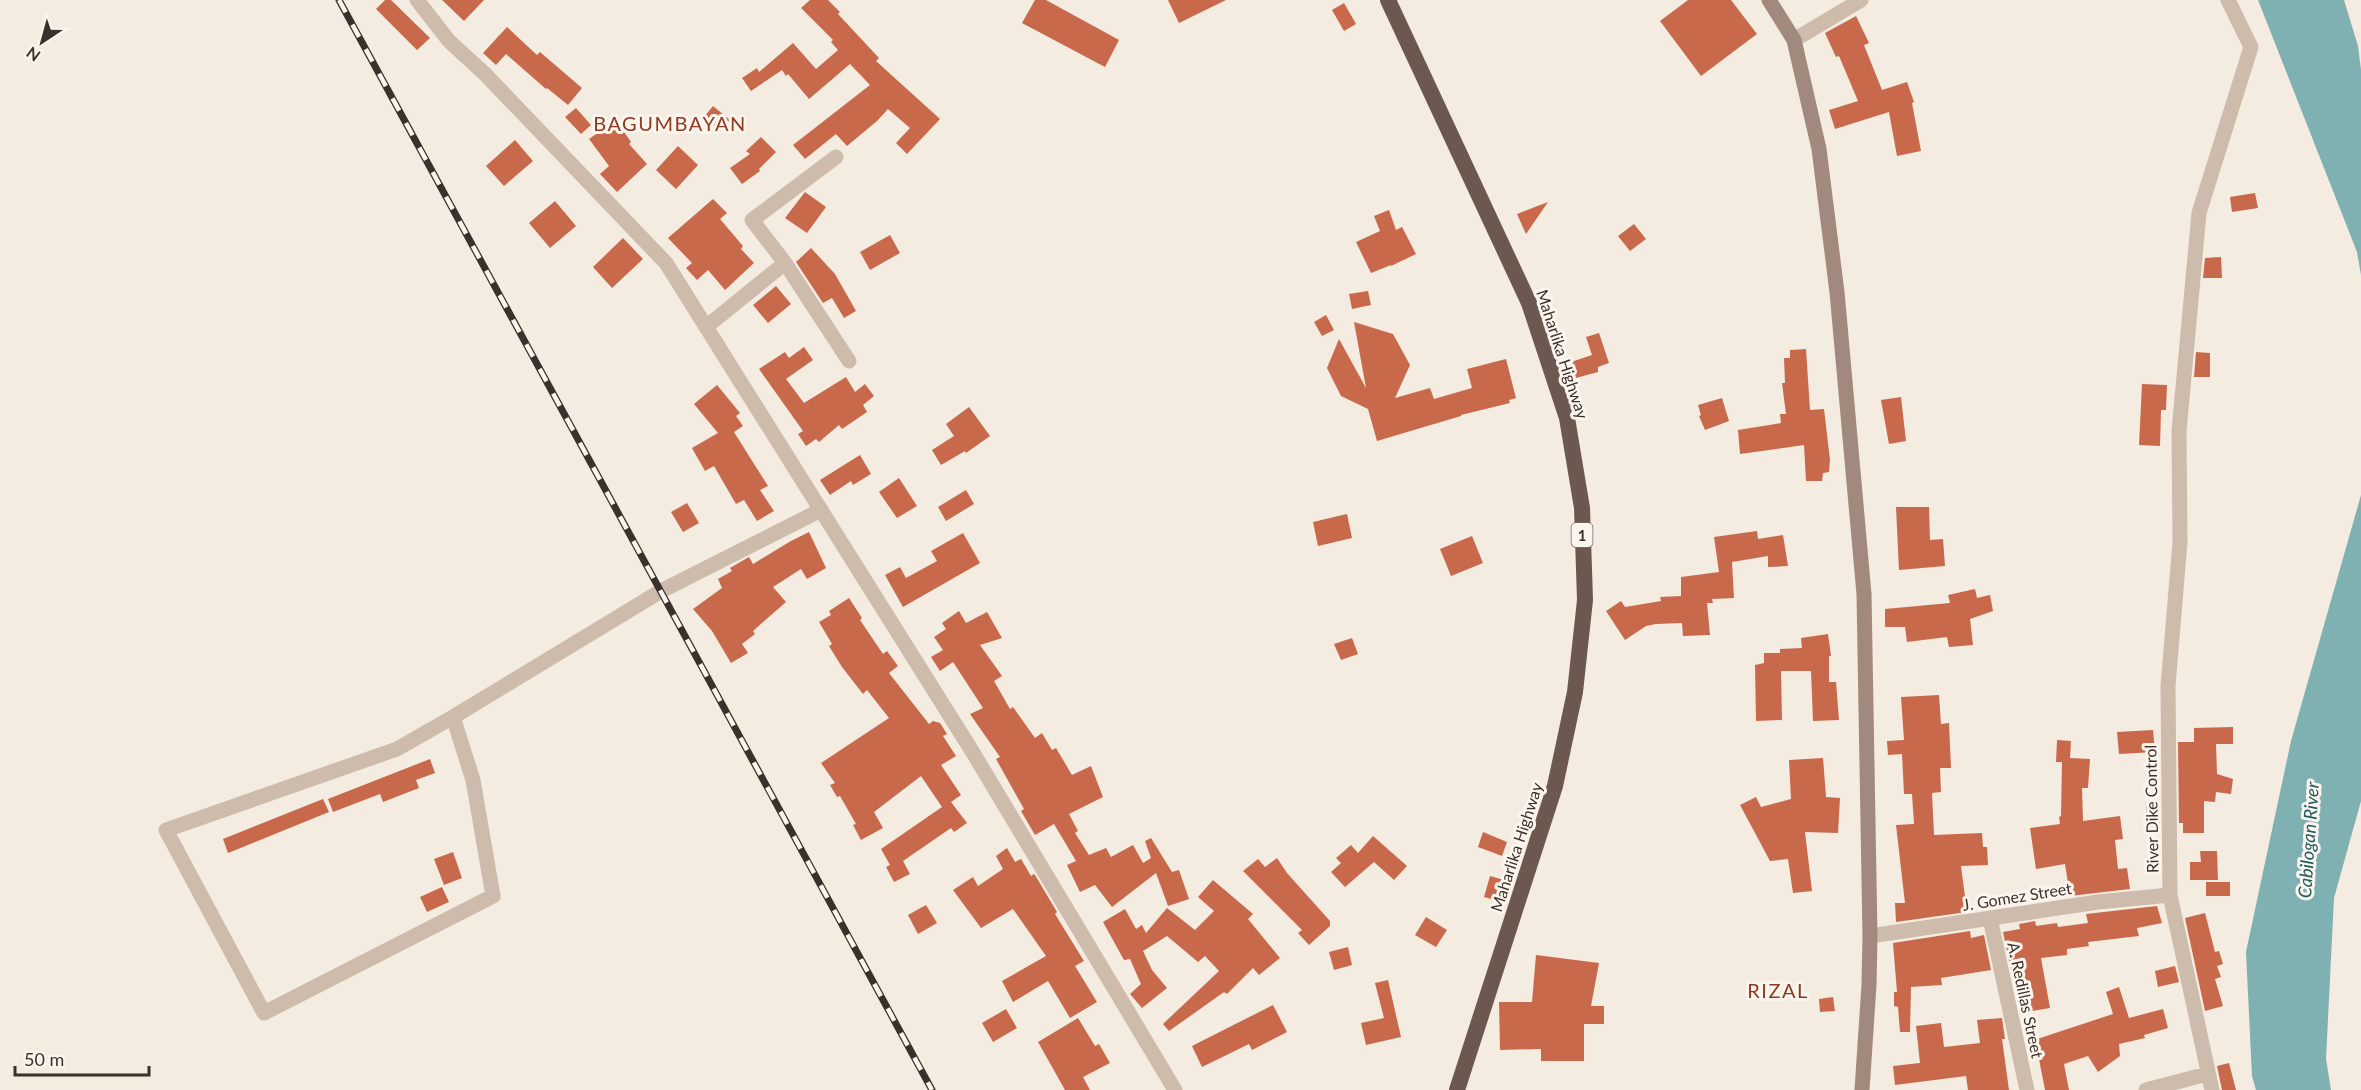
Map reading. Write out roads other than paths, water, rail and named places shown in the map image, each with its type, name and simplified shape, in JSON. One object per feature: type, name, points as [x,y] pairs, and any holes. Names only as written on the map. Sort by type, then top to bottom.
[{"type":"highway","name":"Maharlika Highway","points":[[1388,0],[1530,303],[1567,418],[1582,508],[1585,600],[1575,692],[1555,786],[1457,1090]]},
{"type":"main road","points":[[1769,0],[1794,40],[1819,149],[1838,292],[1864,594],[1870,936],[1862,1090]]},
{"type":"street","points":[[417,0],[449,41],[485,74],[666,263],[972,751],[1174,1090]]},
{"type":"street","points":[[1794,40],[1861,0]]},
{"type":"street","name":"River Dike Control","points":[[2212,1090],[2170,895],[2168,686],[2180,542],[2179,431],[2199,213],[2251,47],[2228,0]]},
{"type":"street","points":[[836,157],[752,219],[849,361]]},
{"type":"street","points":[[706,327],[784,263]]},
{"type":"street","points":[[453,717],[473,780],[493,896],[264,1013],[166,830],[397,749],[661,591],[821,510]]},
{"type":"street","name":"J. Gomez Street","points":[[1870,936],[2098,902],[2170,895]]},
{"type":"street","name":"A. Redillas Street","points":[[1990,918],[2027,1090]]},
{"type":"street","points":[[2146,1090],[2207,1074]]},
{"type":"water","points":[[2258,0],[2344,0],[2358,46],[2361,70],[2361,275],[2357,252]]},
{"type":"water","name":"Cabilogan River","points":[[2361,495],[2361,801],[2334,898],[2326,1059],[2331,1090],[2256,1090],[2252,1076],[2246,952],[2291,741]]},
{"type":"railway","points":[[339,0],[932,1090]]},
{"type":"district","name":"BAGUMBAYAN","points":[[670,123]]},
{"type":"district","name":"RIZAL","points":[[1778,990]]}]
